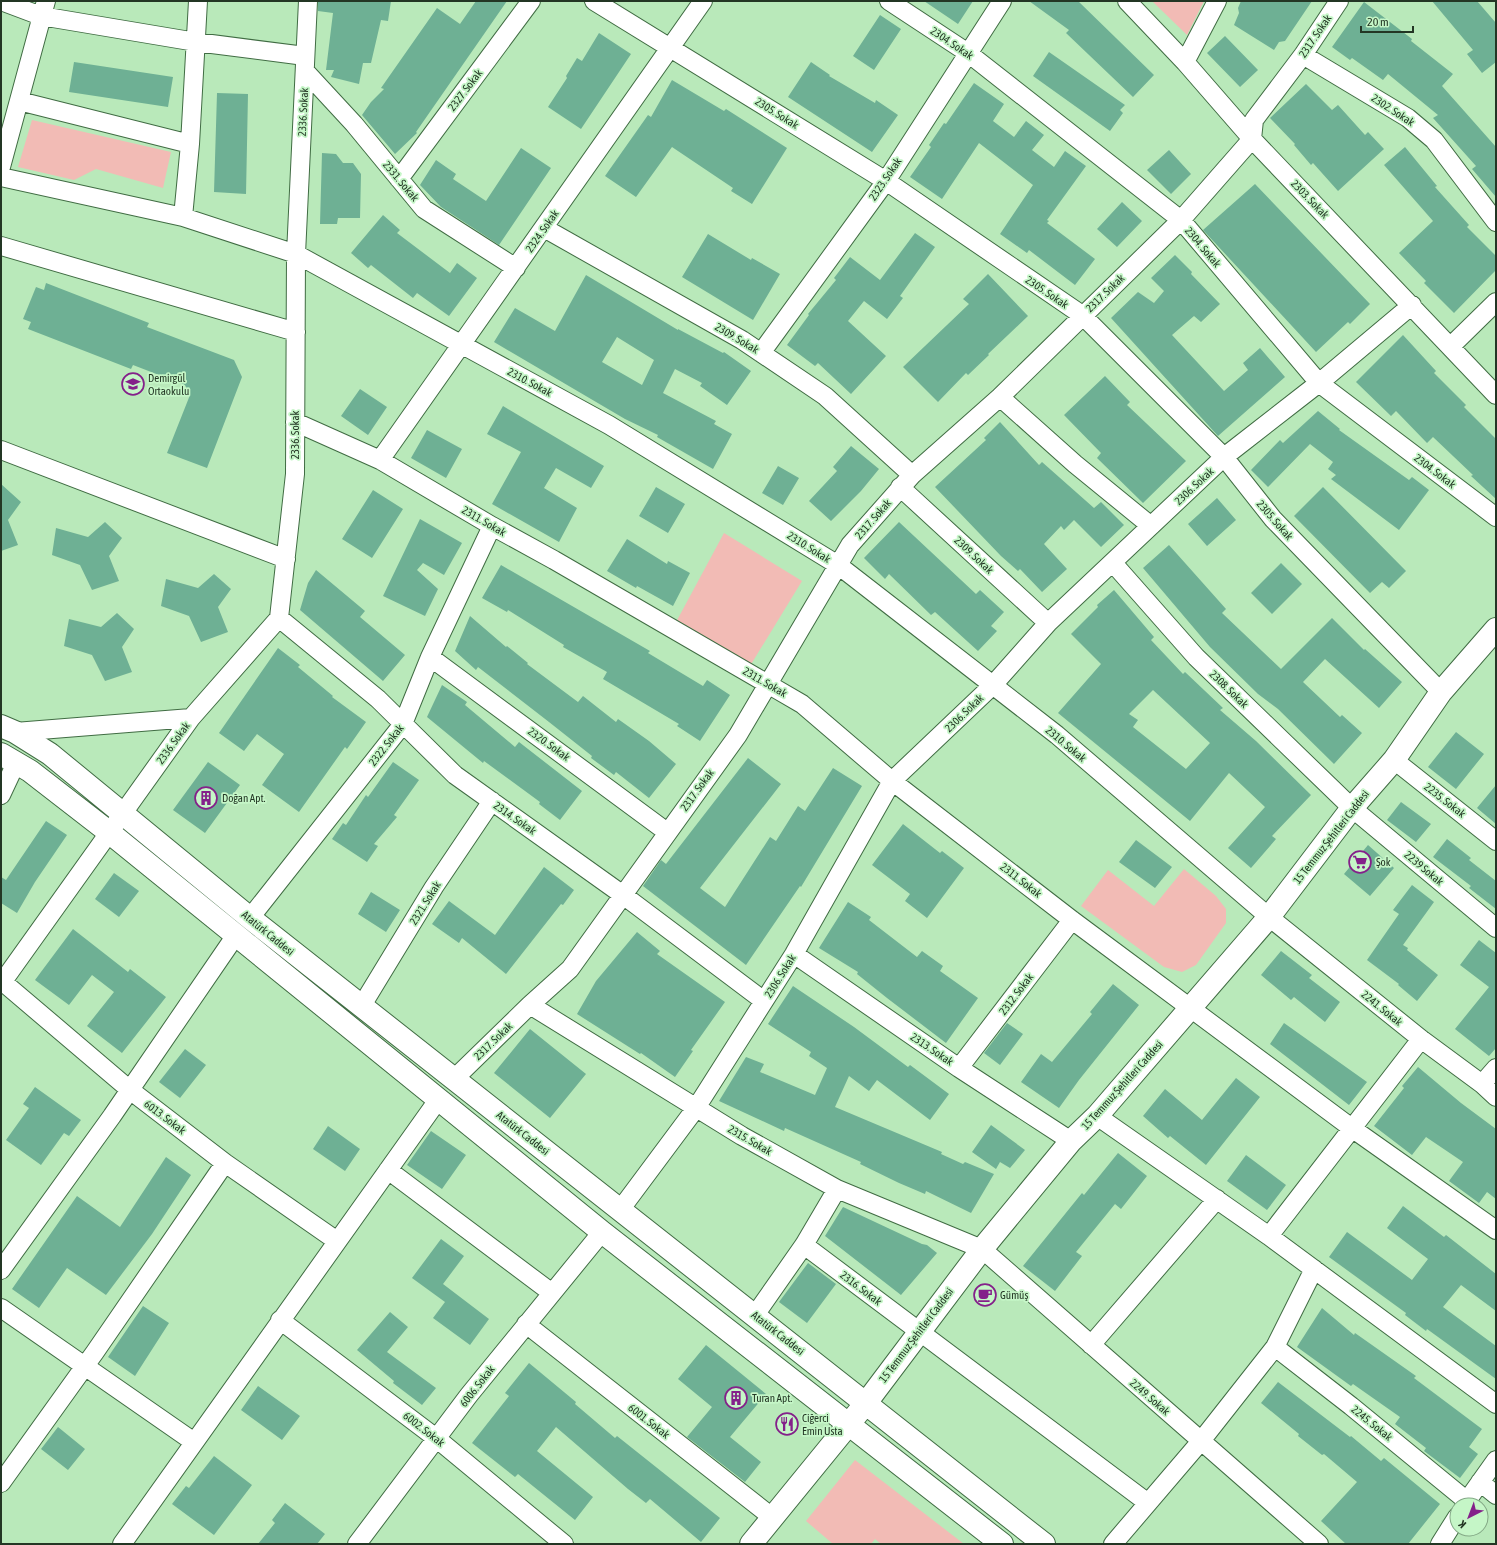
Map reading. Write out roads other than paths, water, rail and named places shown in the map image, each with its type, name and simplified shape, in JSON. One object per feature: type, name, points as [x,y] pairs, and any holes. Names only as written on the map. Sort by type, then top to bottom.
[{"type":"main road","name":"15 Temmuz Şehitleri Caddesi","points":[[751,1544],[866,1403],[982,1249],[1071,1141],[1097,1116],[1268,917],[1352,808],[1394,760],[1441,692],[1494,635]]},
{"type":"main road","name":"Atatürk Caddesi","points":[[8,729],[50,754],[361,1007],[755,1315],[1044,1544]]},
{"type":"main road","name":"Atatürk Caddesi","points":[[9,758],[30,771],[110,833],[602,1232],[849,1423],[1002,1544]]},
{"type":"street","points":[[183,217],[190,144],[198,1]]},
{"type":"street","name":"2336. Sokak","points":[[2,983],[191,718],[279,618],[295,474],[296,254],[308,1]]},
{"type":"street","name":"2327. Sokak","points":[[399,179],[531,1]]},
{"type":"street","name":"2305. Sokak","points":[[594,1],[886,180],[1082,315],[1224,457],[1273,519],[1441,692]]},
{"type":"street","name":"2324. Sokak","points":[[380,460],[703,1]]},
{"type":"street","name":"2304. Sokak","points":[[889,1],[968,53],[1180,220],[1319,383],[1496,517]]},
{"type":"street","name":"2323. Sokak","points":[[761,353],[886,180],[1002,1]]},
{"type":"street","name":"2303. Sokak","points":[[1127,1],[1185,62],[1252,139],[1412,305],[1496,395]]},
{"type":"street","points":[[1185,62],[1217,1]]},
{"type":"street","name":"2317. Sokak","points":[[454,1079],[530,1005],[570,969],[738,735],[850,545],[906,481],[1000,397],[1180,220],[1252,139],[1254,120],[1303,55],[1339,1]]},
{"type":"street","points":[[1,2],[44,9],[196,42],[305,63]]},
{"type":"street","points":[[1,167],[44,9]]},
{"type":"street","name":"2302. Sokak","points":[[1303,55],[1408,118],[1434,140],[1496,222]]},
{"type":"street","name":"2331. Sokak","points":[[305,63],[424,209],[516,268]]},
{"type":"street","points":[[19,101],[190,144]]},
{"type":"street","name":"2310. Sokak","points":[[1,177],[183,217],[296,254],[461,346],[609,425],[838,565],[1057,735],[1268,917]]},
{"type":"street","name":"2309. Sokak","points":[[544,228],[742,340],[825,396],[906,481],[1048,623]]},
{"type":"street","points":[[1,246],[296,332]]},
{"type":"street","points":[[1451,346],[1496,302]]},
{"type":"street","name":"2306. Sokak","points":[[620,1210],[696,1108],[764,1002],[794,954],[892,780],[993,685],[1048,623],[1224,457],[1319,383],[1412,305]]},
{"type":"street","points":[[1000,397],[1075,464],[1151,526]]},
{"type":"street","name":"2311. Sokak","points":[[295,422],[380,460],[802,704],[892,780],[1072,920],[1353,1129],[1496,1230]]},
{"type":"street","points":[[1,450],[286,559]]},
{"type":"street","name":"2322. Sokak","points":[[250,918],[403,724],[430,657],[492,526]]},
{"type":"street","name":"2308. Sokak","points":[[1113,563],[1196,657],[1352,808]]},
{"type":"street","name":"2314. Sokak","points":[[279,618],[378,700],[455,775],[623,895],[764,1002]]},
{"type":"street","name":"2320. Sokak","points":[[430,657],[667,832]]},
{"type":"street","points":[[8,729],[191,718]]},
{"type":"street","points":[[1,795],[9,758]]},
{"type":"street","name":"2235. Sokak","points":[[1394,760],[1496,841]]},
{"type":"street","name":"2321. Sokak","points":[[361,1007],[434,887],[492,801]]},
{"type":"street","name":"2239 Sokak","points":[[1352,808],[1496,928]]},
{"type":"street","name":"2241. Sokak","points":[[1268,917],[1421,1039],[1482,1084],[1496,1097]]},
{"type":"street","name":"2312. Sokak","points":[[959,1068],[1072,920]]},
{"type":"street","points":[[1,1270],[130,1090],[236,935]]},
{"type":"street","name":"2313. Sokak","points":[[794,954],[959,1068],[1071,1141]]},
{"type":"street","name":"6013. Sokak","points":[[2,983],[130,1090],[225,1163],[337,1241]]},
{"type":"street","name":"2315. Sokak","points":[[530,1005],[742,1136],[837,1189],[982,1249]]},
{"type":"street","points":[[1269,1236],[1421,1039]]},
{"type":"street","points":[[1482,1084],[1496,1068]]},
{"type":"street","points":[[122,1544],[438,1100]]},
{"type":"street","points":[[1097,1116],[1269,1236],[1496,1404]]},
{"type":"street","points":[[1,1483],[85,1366],[225,1163]]},
{"type":"street","points":[[388,1170],[552,1293]]},
{"type":"street","points":[[755,1315],[804,1245],[837,1189]]},
{"type":"street","points":[[1091,1345],[1216,1200]]},
{"type":"street","name":"6006. Sokak","points":[[365,1541],[436,1438],[526,1324],[602,1232]]},
{"type":"street","name":"2316. Sokak","points":[[804,1245],[1148,1503]]},
{"type":"street","name":"2249. Sokak","points":[[982,1249],[1319,1544]]},
{"type":"street","points":[[1114,1544],[1201,1441],[1275,1348],[1314,1269]]},
{"type":"street","points":[[1,1308],[194,1442]]},
{"type":"street","name":"6002. Sokak","points":[[280,1320],[436,1438],[564,1544]]},
{"type":"street","name":"6001. Sokak","points":[[526,1324],[772,1518]]},
{"type":"street","name":"2245. Sokak","points":[[1275,1348],[1351,1406],[1459,1497]]},
{"type":"street","points":[[1470,1497],[1496,1460]]},
{"type":"street","points":[[1480,1482],[1496,1495]]},
{"type":"street","points":[[1440,1544],[1449,1530]]},
{"type":"place","name":"Demirgül Ortaokulu","points":[[133,384]]},
{"type":"place","name":"Doğan Apt.","points":[[206,798]]},
{"type":"place","name":"Şok","points":[[1360,862]]},
{"type":"place","name":"Gümüş","points":[[985,1295]]},
{"type":"place","name":"Turan Apt.","points":[[736,1398]]},
{"type":"place","name":"Ciğerci Emin Usta","points":[[787,1424]]}]
